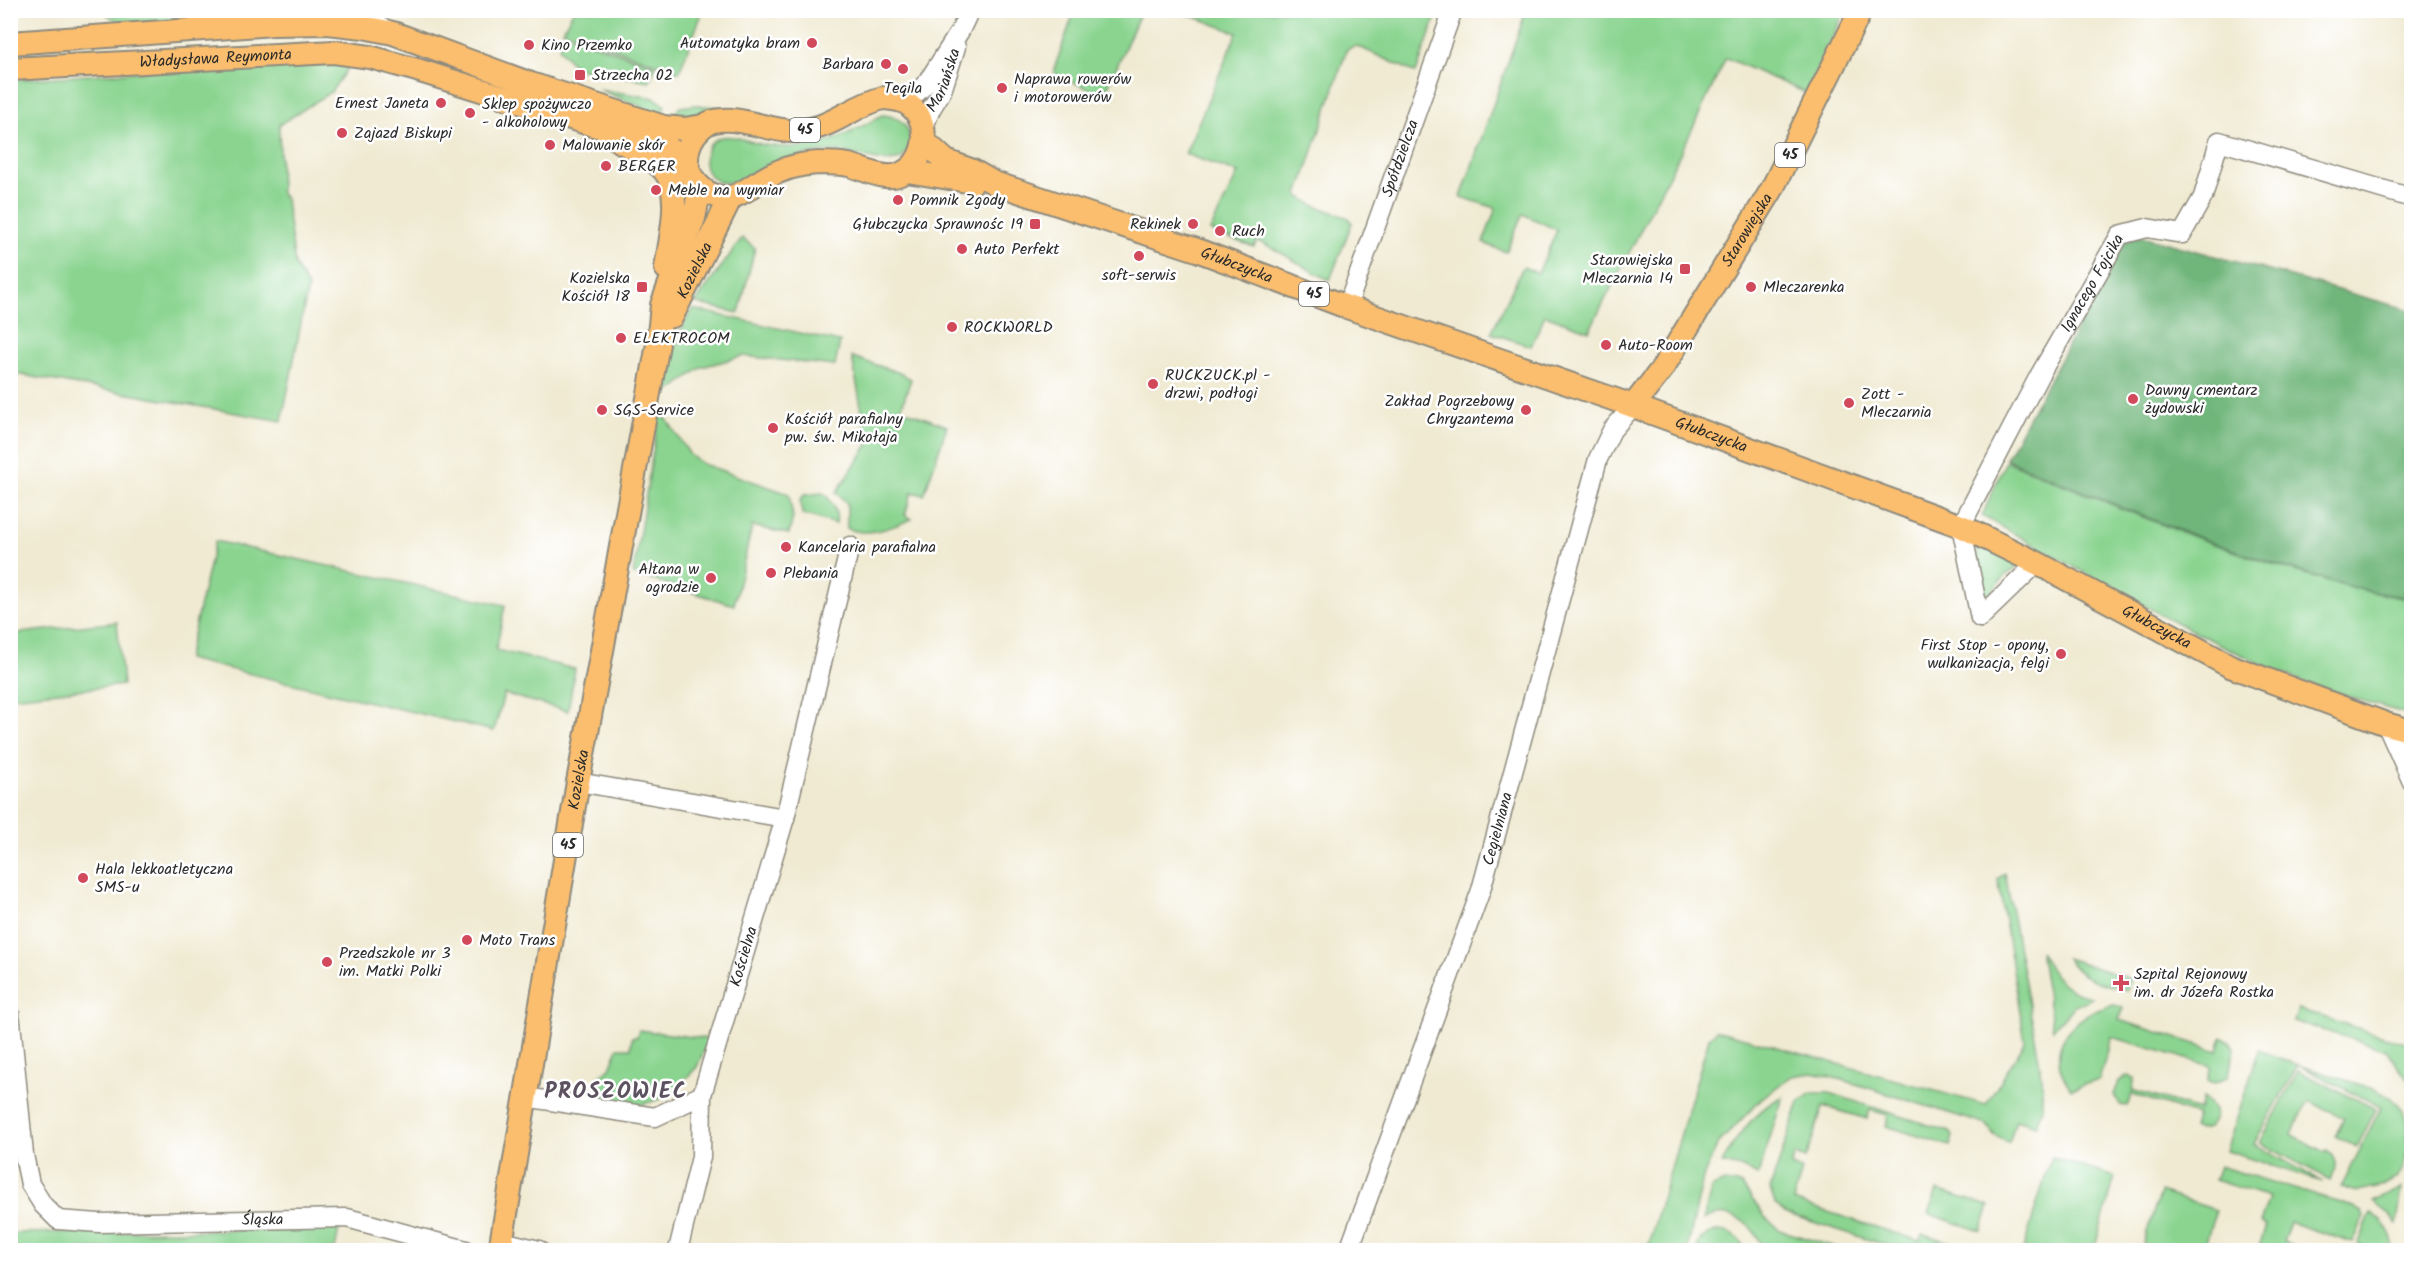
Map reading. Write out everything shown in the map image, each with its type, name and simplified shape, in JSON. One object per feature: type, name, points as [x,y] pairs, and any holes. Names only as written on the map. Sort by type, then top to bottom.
[{"type":"main road","name":"Starowiejska","points":[[1633,406],[1662,369],[1771,191],[1861,10]]},
{"type":"main road","name":"Władysława Reymonta","points":[[10,43],[328,23],[393,33],[531,84],[664,127],[684,129],[703,126]]},
{"type":"main road","name":"Władysława Reymonta","points":[[10,69],[334,52],[370,57],[417,70],[593,125]]},
{"type":"main road","name":"45","points":[[703,126],[714,120],[722,119],[776,130],[802,130],[832,123],[874,100],[883,98],[903,101],[918,114],[924,134]]},
{"type":"main road","points":[[593,125],[658,143],[676,153],[688,166]]},
{"type":"main road","points":[[593,125],[662,167],[671,180],[674,200],[662,305]]},
{"type":"main road","points":[[703,126],[691,141],[687,158],[688,166],[700,188],[715,195],[731,197]]},
{"type":"main road","name":"Głubczycka","points":[[924,134],[946,161],[973,171],[994,183],[1197,250],[1961,526],[2037,562],[2229,666],[2386,724],[2412,731]]},
{"type":"main road","points":[[907,171],[917,159],[924,134]]},
{"type":"main road","name":"45","points":[[731,197],[773,174],[800,165],[817,163],[846,165],[887,177],[907,171]]},
{"type":"main road","name":"Głubczycka","points":[[907,171],[960,181],[994,183]]},
{"type":"main road","name":"Kozielska","points":[[501,1246],[578,782],[658,344],[662,305],[698,207],[700,188]]},
{"type":"main road","name":"Kozielska","points":[[658,344],[731,197]]},
{"type":"street","points":[[215,29],[237,10]]},
{"type":"street","points":[[356,10],[393,33]]},
{"type":"street","name":"Mariańska","points":[[903,101],[919,91],[928,81],[960,31],[970,10]]},
{"type":"street","name":"Spółdzielcza","points":[[1347,306],[1453,10]]},
{"type":"street","name":"Mariańska","points":[[924,134],[931,109],[942,91],[960,31]]},
{"type":"street","name":"Ignacego Fojcika","points":[[1961,526],[2039,376],[2120,235],[2147,228],[2182,234],[2203,197],[2219,141],[2412,198]]},
{"type":"street","name":"Cegielniana","points":[[1348,1251],[1481,890],[1598,459],[1612,430],[1633,406]]},
{"type":"street","points":[[1961,526],[1980,618],[2037,562]]},
{"type":"street","name":"Kościelna","points":[[678,1251],[701,1157],[702,1095],[785,818],[850,546]]},
{"type":"street","points":[[2386,724],[2412,782]]},
{"type":"street","points":[[578,782],[785,818]]},
{"type":"street","name":"Śląska","points":[[10,1012],[24,1155],[30,1184],[42,1205],[58,1220],[99,1223],[347,1218],[465,1251]]},
{"type":"street","points":[[525,1097],[655,1117],[702,1095]]},
{"type":"street","points":[[501,1246],[539,1251]]},
{"type":"green space","points":[[573,10],[703,11],[679,72],[563,30]]},
{"type":"green space","points":[[1075,10],[1141,11],[1104,96],[1055,74],[1054,69]]},
{"type":"green space","points":[[104,11],[224,11],[212,18],[124,24]]},
{"type":"green space","points":[[1179,11],[1438,11],[1416,73],[1357,46],[1347,49],[1298,195],[1313,205],[1349,218],[1352,223],[1330,280],[1257,241],[1254,247],[1210,231],[1238,173],[1185,154],[1237,33]]},
{"type":"green space","points":[[1526,11],[1845,11],[1806,93],[1726,58],[1688,138],[1589,331],[1545,315],[1531,346],[1491,333],[1523,267],[1538,273],[1557,230],[1523,214],[1506,252],[1483,243],[1496,208],[1461,197]]},
{"type":"green space","points":[[568,35],[656,66],[649,81],[576,68],[559,48],[562,39]]},
{"type":"green space","points":[[278,63],[351,63],[331,92],[279,125],[281,193],[286,200],[295,265],[308,287],[282,421],[11,373],[10,80]]},
{"type":"green space","points":[[598,89],[655,98],[665,106],[661,113],[654,112]]},
{"type":"green space","points":[[696,105],[723,108],[687,119],[673,115],[680,107]]},
{"type":"green space","points":[[882,115],[899,120],[909,133],[911,145],[901,159],[885,161],[839,152],[817,153],[780,160],[742,179],[722,183],[714,179],[705,166],[706,151],[712,142],[721,137],[783,147],[799,147],[840,137]]},
{"type":"green space","points":[[2142,236],[2411,310],[2411,598],[2342,584],[2263,560],[2152,520],[2006,459],[2125,240]]},
{"type":"green space","points":[[742,238],[755,248],[739,313],[695,303]]},
{"type":"green space","points":[[693,309],[840,342],[835,366],[743,356],[702,367],[663,396],[677,340]]},
{"type":"green space","points":[[852,357],[911,379],[901,409],[947,426],[924,495],[912,492],[905,515],[912,519],[871,532],[847,528],[847,503],[836,493],[868,445]]},
{"type":"green space","points":[[659,415],[664,415],[690,455],[703,464],[789,494],[793,517],[789,534],[752,526],[734,605],[633,574]]},
{"type":"green space","points":[[2006,461],[2152,521],[2263,561],[2383,595],[2411,599],[2411,715],[2323,689],[2214,642],[1982,516]]},
{"type":"green space","points":[[823,493],[834,507],[836,524],[802,514],[800,501],[804,495]]},
{"type":"green space","points":[[215,541],[505,605],[496,650],[575,669],[568,711],[504,694],[494,731],[187,659]]},
{"type":"green space","points":[[1983,547],[2015,562],[2016,569],[2007,574],[1987,596],[1984,595],[1977,552]]},
{"type":"green space","points":[[117,622],[123,685],[11,697],[11,634]]},
{"type":"green space","points":[[2005,873],[2042,1076],[2042,1108],[2036,1126],[2016,1120],[2009,1143],[1994,1135],[1987,1125],[1843,1080],[1812,1073],[1792,1076],[1762,1098],[1717,1145],[1703,1178],[1687,1250],[1647,1250],[1709,1038],[1716,1030],[1986,1105],[2025,1042],[1998,879]]},
{"type":"green space","points":[[2040,951],[2060,981],[2073,990],[2092,998],[2073,1007],[2053,1029]]},
{"type":"green space","points":[[2067,958],[2130,979],[2127,990],[2086,977]]},
{"type":"green space","points":[[2114,1005],[2123,1007],[2119,1020],[2218,1051],[2222,1037],[2231,1043],[2235,1050],[2227,1078],[2215,1083],[2207,1081],[2211,1066],[2112,1037],[2099,1080],[2071,1089],[2062,1074],[2059,1060],[2060,1047],[2065,1035],[2085,1017]]},
{"type":"green space","points":[[2298,1009],[2411,1045],[2411,1083],[2386,1050],[2294,1021]]},
{"type":"green space","points":[[639,1030],[709,1039],[697,1067],[669,1096],[638,1106],[595,1104],[599,1077],[610,1068],[618,1048],[631,1048],[632,1037],[637,1037]]},
{"type":"green space","points":[[2259,1050],[2298,1065],[2254,1144],[2323,1182],[2226,1151]]},
{"type":"green space","points":[[2298,1065],[2374,1089],[2392,1098],[2403,1111],[2409,1127],[2405,1167],[2397,1178],[2381,1187],[2358,1192],[2341,1188],[2381,1107]]},
{"type":"green space","points":[[2298,1071],[2376,1109],[2357,1147],[2335,1136],[2344,1118],[2309,1101],[2291,1134],[2331,1153],[2335,1164],[2331,1180],[2260,1143]]},
{"type":"green space","points":[[2128,1076],[2135,1078],[2132,1090],[2199,1110],[2203,1098],[2213,1109],[2215,1115],[2212,1124],[2201,1129],[2193,1128],[2197,1115],[2132,1094],[2127,1106],[2120,1105],[2114,1095],[2119,1081]]},
{"type":"green space","points":[[1811,1093],[1829,1093],[1950,1132],[1953,1136],[1950,1146],[1886,1126],[1888,1115],[1870,1110],[1867,1119],[1823,1106],[1806,1159],[1795,1155],[1791,1166],[1802,1170],[1793,1201],[1920,1241],[1923,1234],[1975,1250],[1901,1250],[1785,1213],[1775,1204],[1770,1189],[1799,1102]]},
{"type":"green space","points":[[1783,1097],[1758,1175],[1738,1166],[1722,1164],[1747,1125],[1764,1108]]},
{"type":"green space","points":[[2051,1157],[2115,1177],[2094,1250],[2023,1250]]},
{"type":"green space","points":[[2219,1166],[2350,1206],[2362,1212],[2364,1217],[2353,1243],[2290,1222],[2283,1242],[2295,1246],[2293,1250],[2258,1250],[2266,1226],[2260,1223],[2269,1197],[2214,1180]]},
{"type":"green space","points":[[1725,1182],[1742,1185],[1765,1217],[1780,1230],[1844,1250],[1763,1250],[1748,1225],[1732,1216],[1713,1216],[1703,1220],[1712,1187]]},
{"type":"green space","points":[[2402,1188],[2397,1224],[2390,1215],[2373,1202]]},
{"type":"green space","points":[[1937,1190],[1989,1206],[1981,1231],[1929,1214]]},
{"type":"green space","points":[[2160,1192],[2216,1210],[2203,1250],[2141,1250]]},
{"type":"green space","points":[[2371,1213],[2387,1229],[2392,1239],[2393,1250],[2373,1250],[2358,1245]]},
{"type":"green space","points":[[339,1229],[335,1250],[11,1250],[11,1233]]},
{"type":"green space","points":[[1715,1231],[1734,1235],[1745,1250],[1696,1250],[1701,1239]]},
{"type":"place","name":"Automatyka bram","points":[[812,43]]},
{"type":"place","name":"Kino Przemko","points":[[529,45]]},
{"type":"place","name":"Barbara","points":[[886,64]]},
{"type":"place","name":"Teqila","points":[[903,69]]},
{"type":"place","name":"Strzecha 02","points":[[580,75]]},
{"type":"place","name":"Naprawa rowerów i motorowerów","points":[[1002,88]]},
{"type":"place","name":"Ernest Janeta","points":[[441,103]]},
{"type":"place","name":"Sklep spożywczo - alkoholowy","points":[[470,113]]},
{"type":"place","name":"Zajazd Biskupi","points":[[342,133]]},
{"type":"place","name":"Malowanie skór","points":[[550,145]]},
{"type":"place","name":"BERGER","points":[[606,166]]},
{"type":"place","name":"Meble na wymiar","points":[[656,190]]},
{"type":"place","name":"Pomnik Zgody","points":[[898,200]]},
{"type":"place","name":"Głubczycka Sprawnośc 19","points":[[1035,224]]},
{"type":"place","name":"Rekinek","points":[[1193,224]]},
{"type":"place","name":"Ruch","points":[[1220,231]]},
{"type":"place","name":"Auto Perfekt","points":[[962,249]]},
{"type":"place","name":"soft-serwis","points":[[1139,256]]},
{"type":"place","name":"Starowiejska Mleczarnia 14","points":[[1685,269]]},
{"type":"place","name":"Kozielska Kościół 18","points":[[642,287]]},
{"type":"place","name":"Mleczarenka","points":[[1751,287]]},
{"type":"place","name":"ROCKWORLD","points":[[952,327]]},
{"type":"place","name":"ELEKTROCOM","points":[[621,338]]},
{"type":"place","name":"Auto-Room","points":[[1606,345]]},
{"type":"place","name":"RUCKZUCK.pl - drzwi, podłogi","points":[[1153,384]]},
{"type":"place","name":"Dawny cmentarz żydowski","points":[[2133,399]]},
{"type":"place","name":"Zott - Mleczarnia","points":[[1849,403]]},
{"type":"place","name":"SGS-Service","points":[[602,410]]},
{"type":"place","name":"Zakład Pogrzebowy Chryzantema","points":[[1526,410]]},
{"type":"place","name":"Kościół parafialny pw. św. Mikołaja","points":[[773,428]]},
{"type":"place","name":"Kancelaria parafialna","points":[[786,547]]},
{"type":"place","name":"Plebania","points":[[771,573]]},
{"type":"place","name":"Altana w ogrodzie","points":[[711,578]]},
{"type":"place","name":"First Stop - opony, wulkanizacja, felgi","points":[[2061,654]]},
{"type":"place","name":"Hala lekkoatletyczna SMS-u","points":[[83,878]]},
{"type":"place","name":"Moto Trans","points":[[467,940]]},
{"type":"place","name":"Przedszkole nr 3 im. Matki Polki","points":[[327,962]]},
{"type":"place","name":"Szpital Rejonowy im. dr Józefa Rostka","points":[[2121,983]]},
{"type":"district","name":"PROSZOWIEC","points":[[616,1092]]}]
